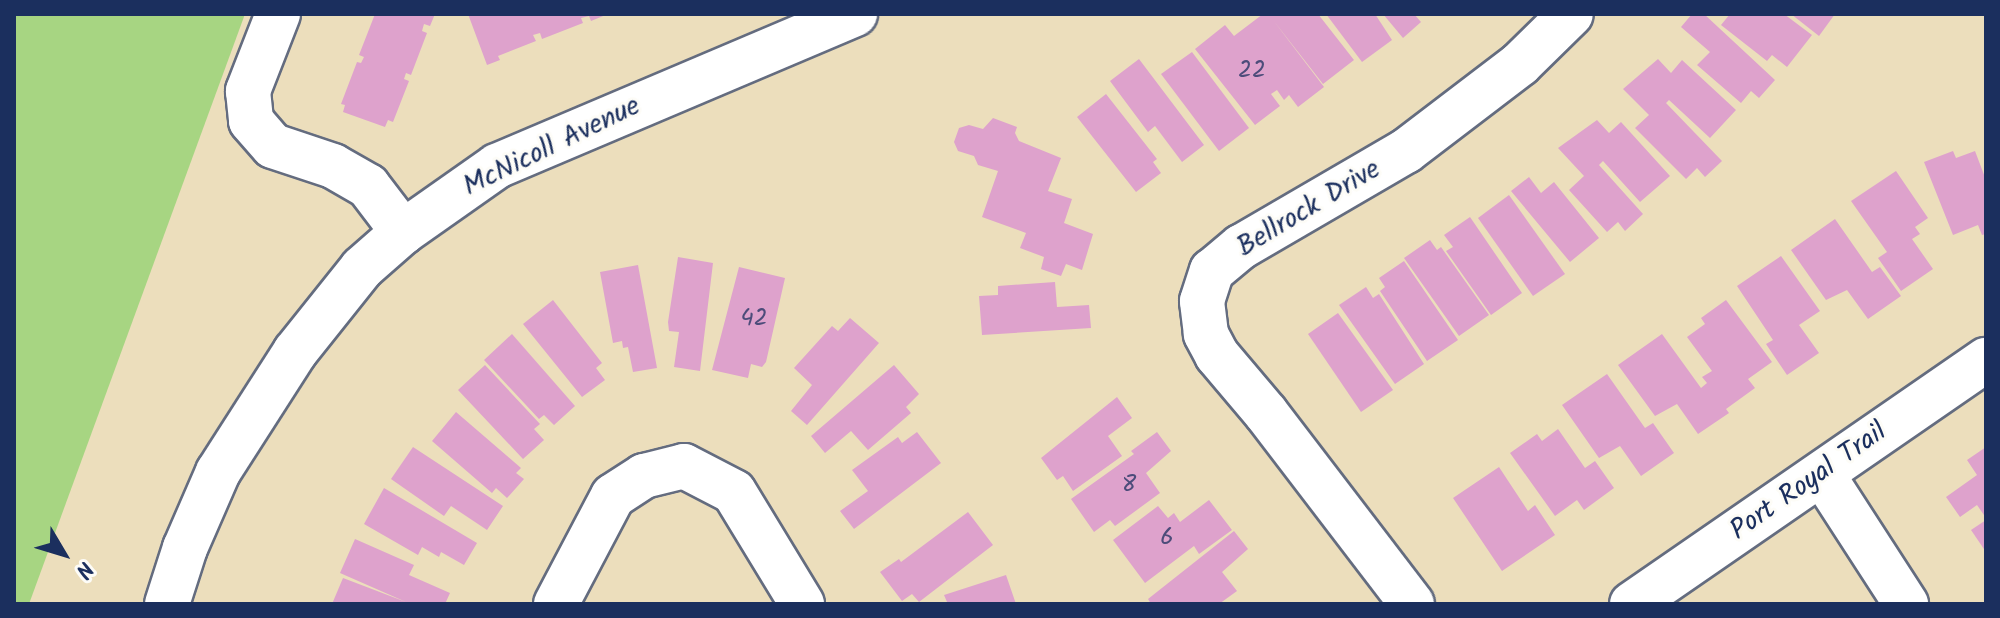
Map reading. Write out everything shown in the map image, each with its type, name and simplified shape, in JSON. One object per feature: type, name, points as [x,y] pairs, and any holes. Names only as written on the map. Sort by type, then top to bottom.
[{"type":"street","points":[[278,14],[248,91],[251,121],[273,146],[333,166],[368,186],[403,232]]},
{"type":"street","name":"McNicoll Avenue","points":[[167,604],[185,548],[218,472],[295,352],[362,268],[403,232],[497,166],[855,14]]},
{"type":"street","name":"Bellrock Drive","points":[[1412,604],[1266,413],[1217,355],[1206,334],[1202,301],[1212,271],[1241,247],[1406,151],[1520,64],[1571,14]]},
{"type":"street","name":"Port Royal Trail","points":[[1632,604],[1986,360]]},
{"type":"street","points":[[556,604],[613,496],[644,476],[684,466],[734,492],[802,604]]},
{"type":"street","points":[[1822,474],[1906,604]]},
{"type":"green space","points":[[14,14],[245,14],[29,604],[14,604]]},
{"type":"building","points":[[375,14],[435,14],[430,26],[424,24],[422,31],[427,33],[411,75],[406,73],[404,79],[409,81],[393,122],[388,120],[385,127],[343,112],[345,105],[341,104],[357,62],[361,63],[364,57],[359,55]]},
{"type":"building","points":[[468,14],[608,14],[591,21],[589,16],[581,18],[583,23],[542,39],[540,33],[533,35],[536,41],[498,56],[500,60],[487,65]]},
{"type":"building","points":[[1263,14],[1318,14],[1354,60],[1323,84],[1273,20],[1324,87],[1298,107],[1289,95],[1284,100],[1277,90],[1271,94],[1280,106],[1255,125],[1195,49],[1225,25],[1234,36]]},
{"type":"building","points":[[1326,14],[1375,14],[1392,40],[1362,62]]},
{"type":"building","points":[[1383,14],[1414,14],[1421,22],[1403,38]]},
{"type":"building","points":[[1692,14],[1704,14],[1775,80],[1759,98],[1751,91],[1741,103],[1697,65],[1710,52],[1681,27]]},
{"type":"building","points":[[1730,14],[1784,14],[1812,35],[1787,67],[1772,55],[1767,61],[1721,25]]},
{"type":"building","points":[[1791,14],[1835,14],[1819,36]]},
{"type":"building","points":[[1192,52],[1249,128],[1219,151],[1161,74]]},
{"type":"building","points":[[1139,59],[1204,145],[1182,162],[1155,126],[1148,132],[1110,81]]},
{"type":"building","points":[[1658,59],[1671,73],[1682,60],[1736,110],[1710,138],[1669,100],[1666,103],[1722,161],[1705,177],[1697,168],[1686,179],[1635,128],[1649,115],[1623,89]]},
{"type":"building","points":[[1106,94],[1157,159],[1153,162],[1161,173],[1136,192],[1077,117]]},
{"type":"building","points":[[993,118],[1017,127],[1015,133],[1019,141],[1061,158],[1048,191],[1072,199],[1064,223],[1093,234],[1082,270],[1066,264],[1061,276],[1041,269],[1044,257],[1020,248],[1026,233],[982,217],[998,171],[978,165],[974,156],[958,151],[954,142],[959,128],[969,125],[983,129]]},
{"type":"building","points":[[1597,120],[1609,133],[1621,122],[1670,176],[1640,202],[1603,161],[1599,165],[1643,214],[1625,231],[1618,222],[1607,232],[1569,190],[1584,176],[1558,148]]},
{"type":"building","points":[[1953,151],[1956,158],[1975,151],[1986,180],[1986,234],[1982,235],[1978,225],[1953,235],[1924,162]]},
{"type":"building","points":[[1896,171],[1928,218],[1915,227],[1920,234],[1912,239],[1933,269],[1901,291],[1878,258],[1887,252],[1851,201]]},
{"type":"building","points":[[1529,177],[1541,193],[1554,182],[1599,238],[1570,262],[1511,191]]},
{"type":"building","points":[[1509,195],[1565,274],[1533,296],[1478,218]]},
{"type":"building","points":[[1470,217],[1522,293],[1491,315],[1446,251],[1453,247],[1444,235]]},
{"type":"building","points":[[1835,219],[1872,272],[1880,267],[1901,296],[1868,319],[1847,290],[1826,300],[1791,250]]},
{"type":"building","points":[[1430,240],[1437,250],[1441,247],[1489,315],[1459,336],[1404,258]]},
{"type":"building","points":[[1781,256],[1820,311],[1799,325],[1819,353],[1787,375],[1766,344],[1773,340],[1737,286]]},
{"type":"building","points":[[678,257],[713,263],[700,371],[674,367],[679,332],[669,331],[668,322]]},
{"type":"building","points":[[1404,261],[1458,340],[1427,361],[1380,291],[1385,287],[1379,278]]},
{"type":"building","points":[[638,265],[657,368],[633,372],[628,347],[623,348],[622,341],[613,343],[600,272]]},
{"type":"building","points":[[739,267],[785,278],[766,362],[762,367],[751,364],[748,378],[712,370]]},
{"type":"building","points":[[1055,282],[1057,307],[1089,305],[1091,328],[982,335],[979,296],[998,295],[998,286]]},
{"type":"building","points":[[1366,287],[1373,298],[1379,294],[1424,364],[1395,384],[1339,305]]},
{"type":"building","points":[[553,300],[602,363],[596,368],[605,380],[582,397],[523,324]]},
{"type":"building","points":[[1726,300],[1772,362],[1748,379],[1755,388],[1726,409],[1729,413],[1698,434],[1677,404],[1655,416],[1618,365],[1662,334],[1701,388],[1707,383],[1702,377],[1712,371],[1687,337],[1705,324],[1701,318]]},
{"type":"building","points":[[1338,313],[1393,390],[1361,412],[1308,334]]},
{"type":"building","points":[[850,318],[879,343],[807,425],[791,411],[812,385],[794,368],[832,326],[838,331]]},
{"type":"building","points":[[512,334],[575,406],[554,425],[544,415],[539,419],[484,360]]},
{"type":"building","points":[[485,365],[540,424],[534,429],[544,440],[523,459],[458,390]]},
{"type":"building","points":[[894,365],[919,394],[906,407],[911,413],[868,450],[851,431],[825,453],[811,436]]},
{"type":"building","points":[[1607,374],[1645,428],[1653,423],[1674,453],[1641,476],[1620,446],[1599,458],[1562,405]]},
{"type":"building","points":[[1117,397],[1132,418],[1108,436],[1122,456],[1073,491],[1063,476],[1057,480],[1041,458]]},
{"type":"building","points":[[456,412],[521,468],[516,473],[524,479],[507,498],[496,488],[492,493],[432,441]]},
{"type":"building","points":[[1558,429],[1585,468],[1595,461],[1614,488],[1584,510],[1577,500],[1555,516],[1510,453],[1537,434],[1542,441]]},
{"type":"building","points":[[917,432],[941,463],[854,529],[840,511],[868,491],[852,470],[898,437],[902,443]]},
{"type":"building","points":[[1157,432],[1171,451],[1146,473],[1160,493],[1115,526],[1110,520],[1094,532],[1071,499],[1134,454],[1131,451]]},
{"type":"building","points":[[413,447],[503,506],[487,530],[451,506],[444,516],[391,479]]},
{"type":"building","points":[[1986,447],[1986,518],[1977,505],[1960,517],[1946,497],[1977,475],[1967,460]]},
{"type":"building","points":[[1499,467],[1528,511],[1535,505],[1555,535],[1502,571],[1453,498]]},
{"type":"building","points":[[384,488],[477,543],[464,565],[441,552],[439,557],[422,547],[418,555],[364,524]]},
{"type":"building","points":[[1209,500],[1232,530],[1199,554],[1194,546],[1145,583],[1113,540],[1158,506],[1168,518],[1174,513],[1180,522]]},
{"type":"building","points":[[968,512],[993,545],[919,602],[912,594],[902,601],[880,572],[899,559],[901,562]]},
{"type":"building","points":[[1986,520],[1986,552],[1971,530]]},
{"type":"building","points":[[1234,531],[1248,549],[1222,572],[1237,591],[1219,604],[1151,604],[1148,599]]},
{"type":"building","points":[[355,539],[414,565],[409,575],[450,593],[445,604],[332,604],[343,578],[406,602],[340,573]]},
{"type":"building","points":[[1006,575],[1016,604],[941,604],[947,602],[944,595]]}]
